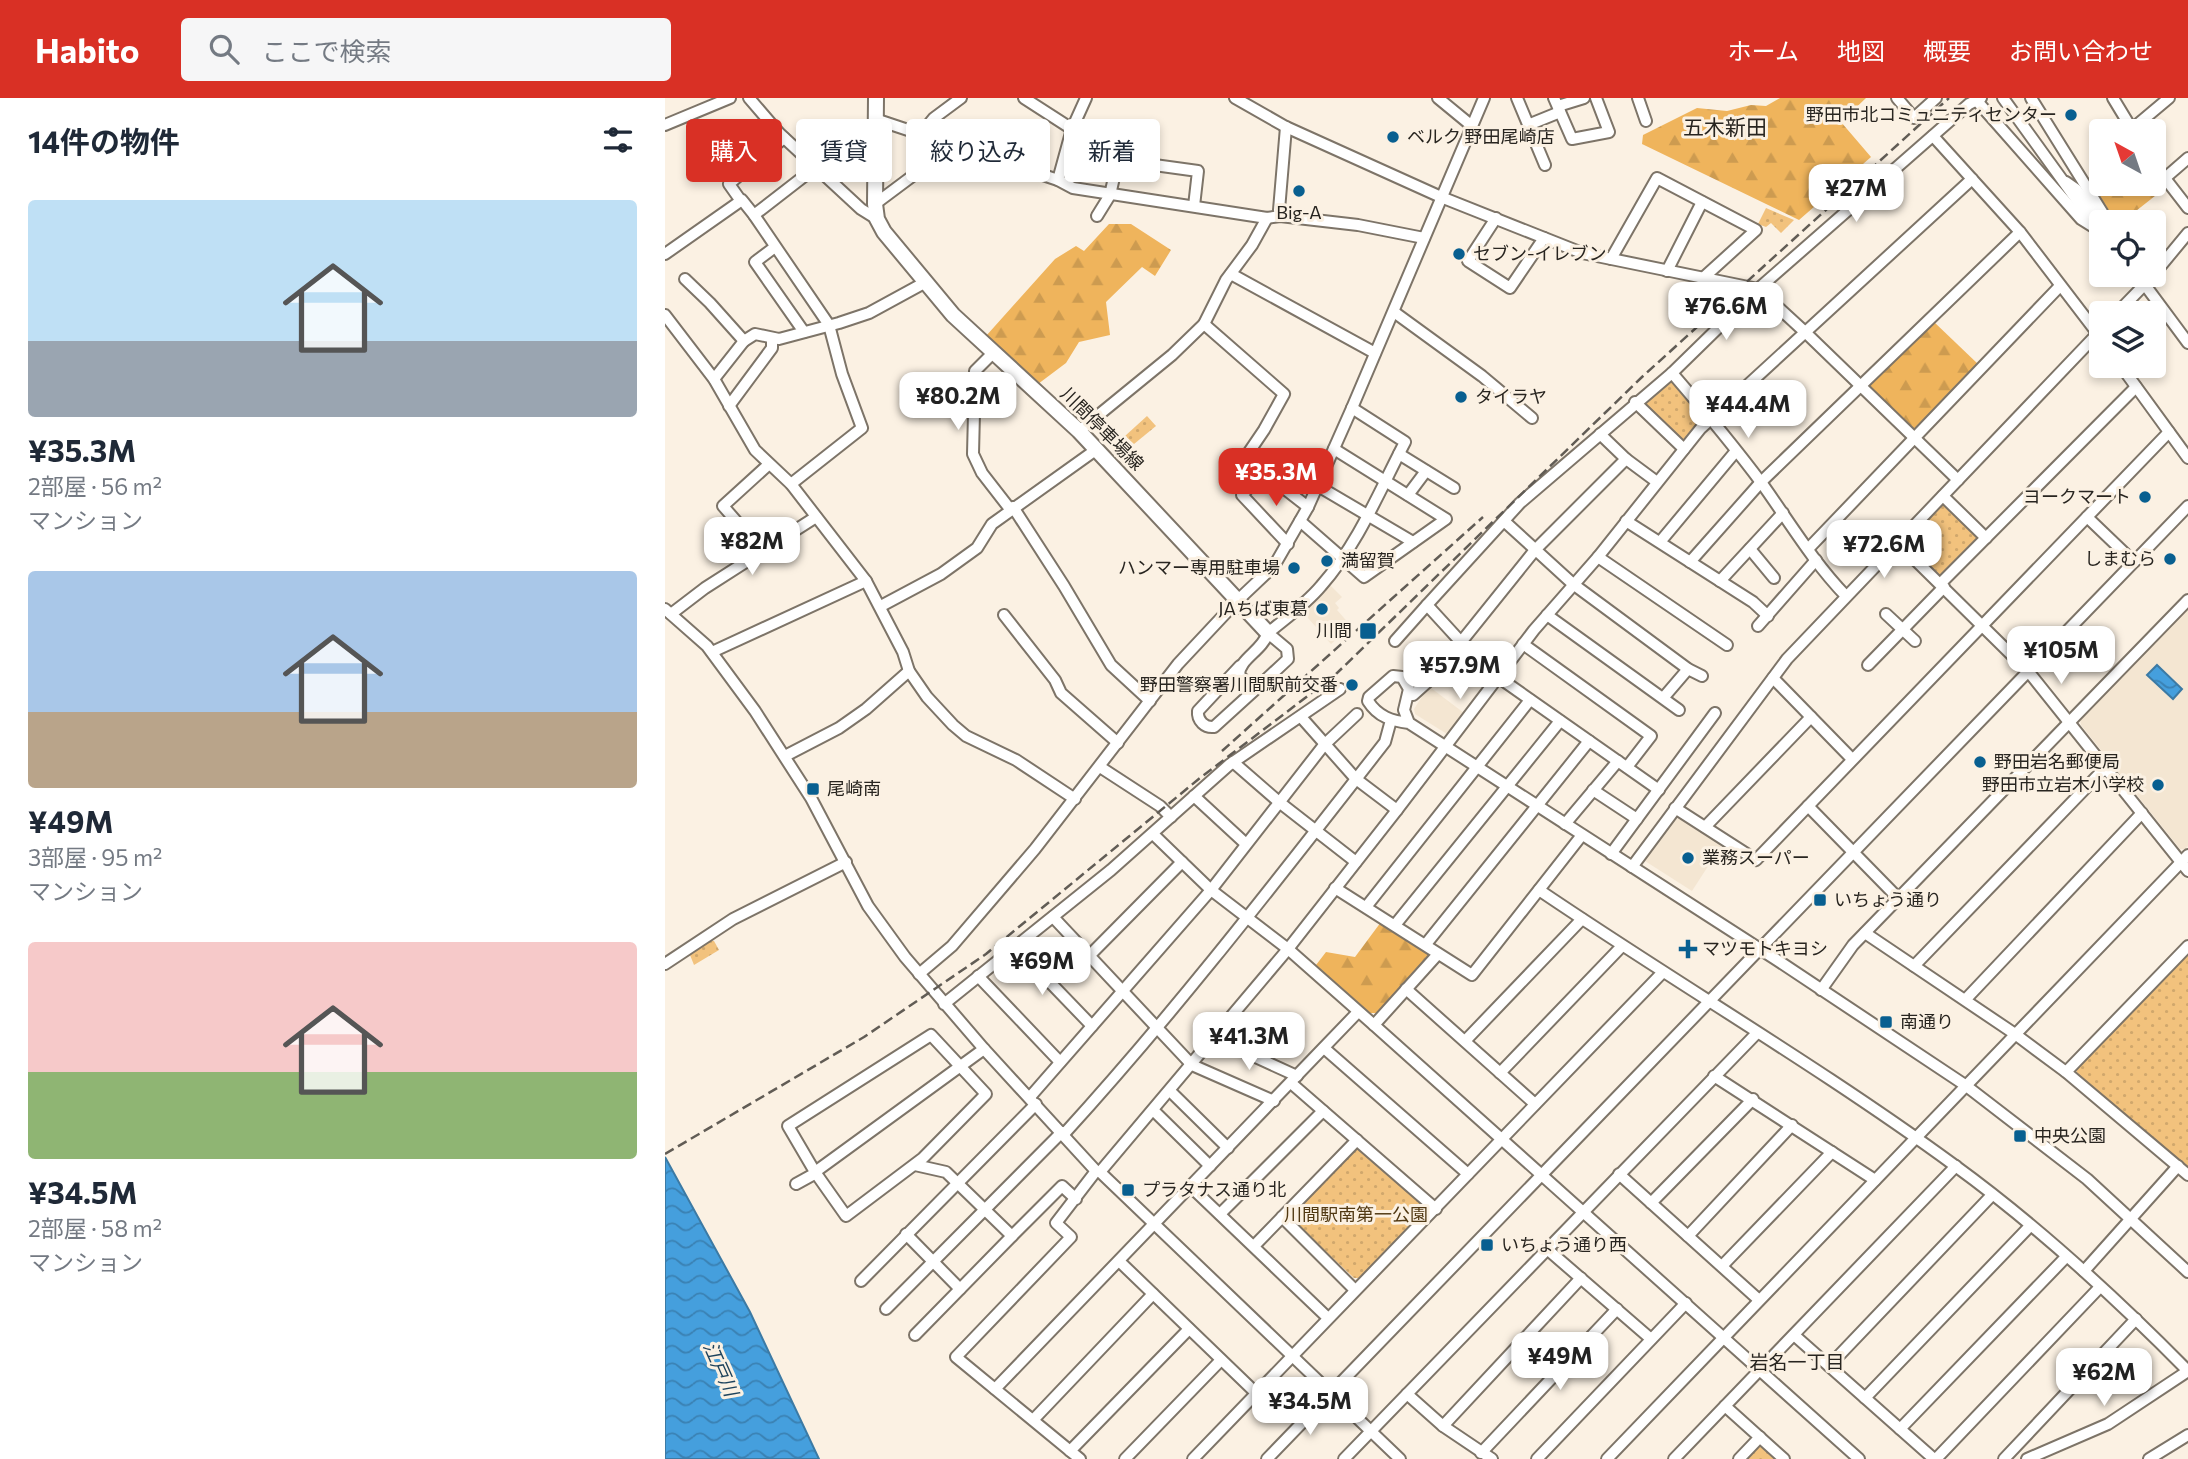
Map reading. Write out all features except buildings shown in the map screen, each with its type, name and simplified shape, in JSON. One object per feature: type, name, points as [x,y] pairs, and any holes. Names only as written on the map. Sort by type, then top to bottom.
[{"type":"main road","name":"川間停車場線","points":[[876,98],[876,119]]},
{"type":"main road","name":"川間停車場線","points":[[875,182],[877,219],[924,283],[953,315],[1097,449],[1270,639]]},
{"type":"street","points":[[665,125],[730,98]]},
{"type":"street","points":[[749,98],[796,149]]},
{"type":"street","points":[[933,119],[961,98]]},
{"type":"street","points":[[1024,98],[1064,124]]},
{"type":"street","points":[[1077,119],[1086,98]]},
{"type":"street","points":[[1235,98],[1286,127],[1441,197],[1582,253],[1758,289],[1958,480]]},
{"type":"street","points":[[1439,98],[1472,126]]},
{"type":"street","points":[[919,974],[952,946],[1075,799],[1192,648],[1274,566],[1318,486],[1484,98]]},
{"type":"street","points":[[1517,98],[1545,165]]},
{"type":"street","points":[[1528,125],[1557,105],[1584,98]]},
{"type":"street","points":[[1557,105],[1572,139],[1609,132],[1596,98]]},
{"type":"street","points":[[1638,98],[1646,121]]},
{"type":"street","points":[[1897,98],[1914,118],[1936,98]]},
{"type":"street","points":[[2003,98],[2066,182],[2070,194],[2089,214]]},
{"type":"street","points":[[2031,98],[2101,210]]},
{"type":"street","points":[[2113,98],[2126,119]]},
{"type":"street","points":[[2145,119],[2169,98]]},
{"type":"street","points":[[1395,641],[1520,503],[1672,373],[1758,289],[1969,104],[1979,100],[2081,219],[2089,222]]},
{"type":"street","points":[[1280,216],[1286,127]]},
{"type":"street","points":[[1933,136],[2020,232],[2089,321]]},
{"type":"street","points":[[784,138],[729,184],[754,215],[828,325],[842,374],[863,428],[791,484]]},
{"type":"street","points":[[1058,180],[1064,158]]},
{"type":"street","points":[[2167,176],[2188,158]]},
{"type":"street","points":[[1097,216],[1110,195],[1118,160],[1198,171],[1194,205]]},
{"type":"street","points":[[1050,177],[1073,188],[1110,195],[1194,205],[1268,218],[1280,216],[1359,225],[1424,238]]},
{"type":"street","points":[[1611,259],[1657,178],[1756,230],[1702,279]]},
{"type":"street","points":[[1080,1459],[956,1357],[1071,1237],[1056,1223],[1288,949],[1523,644],[1711,417],[1972,179]]},
{"type":"street","points":[[875,204],[906,181]]},
{"type":"street","points":[[2167,181],[2188,208]]},
{"type":"street","points":[[754,215],[797,182]]},
{"type":"street","points":[[832,182],[861,209],[877,219]]},
{"type":"street","points":[[665,254],[741,201]]},
{"type":"street","points":[[1667,271],[1702,202]]},
{"type":"street","points":[[1079,431],[1173,355],[1204,324],[1231,274],[1268,218]]},
{"type":"street","points":[[1496,219],[1468,261],[1510,288],[1543,238]]},
{"type":"street","points":[[1691,562],[1761,482],[2020,232]]},
{"type":"street","points":[[2166,260],[2188,233]]},
{"type":"street","points":[[775,247],[755,262],[804,332]]},
{"type":"street","points":[[1231,274],[1375,353]]},
{"type":"street","points":[[685,279],[744,341]]},
{"type":"street","points":[[714,379],[744,341],[755,334],[779,339],[869,313],[924,283]]},
{"type":"street","points":[[1808,549],[2060,286]]},
{"type":"street","points":[[2126,301],[2137,287]]},
{"type":"street","points":[[2148,287],[2188,343]]},
{"type":"street","points":[[1394,312],[1482,376],[1532,418]]},
{"type":"street","points":[[665,315],[714,379],[747,439],[768,465],[791,484],[866,581],[903,652],[909,671],[927,697],[966,736],[1016,760],[1075,799]]},
{"type":"street","points":[[1204,324],[1284,394],[1245,458],[1308,507]]},
{"type":"street","points":[[729,406],[772,348],[772,338]]},
{"type":"street","points":[[1632,867],[1787,659],[2089,345]]},
{"type":"street","points":[[994,352],[975,371],[973,454],[982,473],[1012,508],[1064,586],[1111,665],[1150,701]]},
{"type":"street","points":[[1672,373],[1711,417],[1761,482],[1824,573],[1846,596]]},
{"type":"street","points":[[2130,378],[2188,458]]},
{"type":"street","points":[[1868,665],[1986,538],[2136,387]]},
{"type":"street","points":[[1635,402],[1684,449]]},
{"type":"street","points":[[1270,639],[1288,651],[1287,659],[1214,727],[1206,726],[1200,720],[1199,711],[1240,665],[1319,589],[1342,560],[1369,515],[1405,442],[1352,408]]},
{"type":"street","points":[[1675,808],[1756,860],[2169,432]]},
{"type":"street","points":[[1600,434],[1626,459],[1657,482]]},
{"type":"street","points":[[881,606],[941,573],[977,548],[992,524],[1097,449]]},
{"type":"street","points":[[1300,522],[1364,577],[1446,519],[1334,449]]},
{"type":"street","points":[[1660,542],[1736,451]]},
{"type":"street","points":[[1399,454],[1454,488]]},
{"type":"street","points":[[1408,695],[1413,695],[1433,677],[1535,550],[1626,459]]},
{"type":"street","points":[[763,552],[723,506],[768,465]]},
{"type":"street","points":[[1408,495],[1426,471]]},
{"type":"street","points":[[1263,473],[1242,495],[1288,544]]},
{"type":"street","points":[[1318,486],[1413,542]]},
{"type":"street","points":[[1943,496],[1986,538]]},
{"type":"street","points":[[1268,1459],[2188,506]]},
{"type":"street","points":[[1720,581],[1783,513]]},
{"type":"street","points":[[816,517],[668,611],[712,652],[811,798],[868,906],[944,1004],[1098,1171],[1401,1459]]},
{"type":"street","points":[[2087,517],[2134,562]]},
{"type":"street","points":[[1504,521],[1573,584],[1688,669],[1702,676]]},
{"type":"street","points":[[1626,521],[1753,602],[1768,616]]},
{"type":"street","points":[[1607,1459],[1914,1137],[2186,863],[2142,813],[2028,671],[1898,543]]},
{"type":"street","points":[[1750,549],[1774,578]]},
{"type":"street","points":[[1598,556],[1727,645]]},
{"type":"street","points":[[1759,626],[1816,560]]},
{"type":"street","points":[[712,652],[866,581]]},
{"type":"street","points":[[1821,990],[1841,960],[1865,933],[2188,600]]},
{"type":"street","points":[[1427,605],[1460,641],[1530,700],[1659,790]]},
{"type":"street","points":[[1886,614],[1915,641]]},
{"type":"street","points":[[1004,615],[1055,680],[1061,693],[1118,743]]},
{"type":"street","points":[[1547,615],[1679,710]]},
{"type":"street","points":[[1523,644],[1651,736],[1594,790],[1565,824]]},
{"type":"street","points":[[1240,665],[1239,675],[1251,687],[1258,687]]},
{"type":"street","points":[[1664,697],[1688,669]]},
{"type":"street","points":[[785,756],[839,728],[866,709],[909,671]]},
{"type":"street","points":[[1409,723],[1403,710],[1408,695],[1406,682],[1398,675],[1393,676],[1369,697],[1369,704],[1375,710],[1391,720],[1409,723],[1965,1085],[2058,1156],[2131,1218],[2188,1272]]},
{"type":"street","points":[[1773,678],[1852,759]]},
{"type":"street","points":[[944,1004],[1153,834],[1233,762],[1339,689]]},
{"type":"street","points":[[1366,907],[1530,700]]},
{"type":"street","points":[[1611,854],[1715,713]]},
{"type":"street","points":[[861,1281],[958,1184],[1033,1100],[1060,1062],[1211,890],[1324,744],[1357,714]]},
{"type":"street","points":[[1300,717],[1356,779],[1397,810]]},
{"type":"street","points":[[1705,827],[1811,717]]},
{"type":"street","points":[[886,1309],[1063,1133],[1159,1027],[1385,742],[1391,720]]},
{"type":"street","points":[[1395,925],[1560,722]]},
{"type":"street","points":[[1426,944],[1589,741]]},
{"type":"street","points":[[1233,762],[1356,862]]},
{"type":"street","points":[[1100,767],[1160,806],[1171,817]]},
{"type":"street","points":[[1915,966],[2105,768]]},
{"type":"street","points":[[1594,790],[1637,819]]},
{"type":"street","points":[[1193,796],[1246,844]]},
{"type":"street","points":[[1808,806],[1898,898]]},
{"type":"street","points":[[1966,999],[2142,813]]},
{"type":"street","points":[[1153,834],[1211,890],[1288,949],[1502,1138],[1859,1459]]},
{"type":"street","points":[[1335,888],[1472,975],[1582,835]]},
{"type":"street","points":[[665,964],[733,919],[846,862]]},
{"type":"street","points":[[1090,956],[1182,862]]},
{"type":"street","points":[[1539,890],[1956,1166],[2084,1271],[2188,1371],[2108,1424],[2047,1455],[2027,1459]]},
{"type":"street","points":[[1053,916],[1192,1065],[1274,1101]]},
{"type":"street","points":[[1465,1041],[1582,919]]},
{"type":"street","points":[[1865,933],[1966,999],[2066,1072],[2188,1175]]},
{"type":"street","points":[[1015,946],[1092,1026]]},
{"type":"street","points":[[1500,1073],[1622,946]]},
{"type":"street","points":[[2066,1072],[2188,946]]},
{"type":"street","points":[[1374,1025],[1438,954]]},
{"type":"street","points":[[1193,1459],[1663,972]]},
{"type":"street","points":[[978,976],[1060,1062]]},
{"type":"street","points":[[1406,989],[1535,1104]]},
{"type":"street","points":[[995,1389],[1358,1012]]},
{"type":"street","points":[[1344,1459],[1757,1033]]},
{"type":"street","points":[[931,1035],[960,1066],[986,1094],[915,1165],[846,1216],[788,1126],[931,1035]]},
{"type":"street","points":[[1214,1038],[1294,1080],[1323,1111],[1436,1209]]},
{"type":"street","points":[[1324,1048],[1468,1174]]},
{"type":"street","points":[[796,1184],[816,1173],[983,1049]]},
{"type":"street","points":[[1714,1076],[1875,1180]]},
{"type":"street","points":[[1170,1091],[1228,1148]]},
{"type":"street","points":[[1651,1203],[1753,1099]]},
{"type":"street","points":[[1153,1111],[1210,1166]]},
{"type":"street","points":[[1220,1214],[1323,1111]]},
{"type":"street","points":[[1688,1236],[1792,1125]]},
{"type":"street","points":[[1254,1246],[1357,1140]]},
{"type":"street","points":[[1722,1266],[1832,1152]]},
{"type":"street","points":[[915,1165],[946,1172],[1012,1237]]},
{"type":"street","points":[[1674,1459],[1956,1166]]},
{"type":"street","points":[[2084,1271],[2178,1166]]},
{"type":"street","points":[[1619,1174],[1759,1300]]},
{"type":"street","points":[[915,1335],[1062,1186],[1076,1199]]},
{"type":"street","points":[[1191,1187],[1328,1318]]},
{"type":"street","points":[[1829,1366],[1992,1195]]},
{"type":"street","points":[[1282,1217],[1355,1290]]},
{"type":"street","points":[[1865,1398],[2031,1226]]},
{"type":"street","points":[[906,1234],[960,1289]]},
{"type":"street","points":[[1548,1249],[1651,1339]]},
{"type":"street","points":[[1900,1429],[2066,1257]]},
{"type":"street","points":[[1119,1261],[1256,1393]]},
{"type":"street","points":[[1443,1426],[1581,1278]]},
{"type":"street","points":[[1794,1335],[1935,1459],[2100,1287]]},
{"type":"street","points":[[1034,1419],[1153,1294]]},
{"type":"street","points":[[1537,1459],[1686,1303]]},
{"type":"street","points":[[1481,1453],[1617,1309]]},
{"type":"street","points":[[2004,1459],[2136,1319]]},
{"type":"street","points":[[1070,1451],[1189,1329]]},
{"type":"street","points":[[1125,1459],[1221,1360]]},
{"type":"street","points":[[1407,1394],[1443,1426],[1492,1459]]},
{"type":"street","points":[[1725,1406],[1784,1459]]},
{"type":"street","points":[[2149,1459],[2188,1434]]},
{"type":"street","points":[[1739,1459],[1760,1437]]},
{"type":"shaded area","points":[[1328,583],[1342,597],[1335,603],[1339,608],[1337,610],[1351,626],[1331,644],[1300,609]]},
{"type":"shaded area","name":"野田市立岩木小学校","points":[[2188,607],[2188,846],[2180,849],[2081,725],[2080,718]]},
{"type":"shaded area","points":[[1431,688],[1464,713],[1447,734],[1415,714],[1414,709],[1425,692]]},
{"type":"shaded area","points":[[1683,818],[1723,843],[1692,891],[1645,861],[1675,819]]},
{"type":"green space","points":[[1780,98],[1866,98],[1841,122],[1871,157],[1799,220],[1642,144],[1643,135],[1697,108],[1727,111],[1751,105],[1766,106]]},
{"type":"green space","points":[[2100,196],[2155,196],[2137,210],[2109,210]]},
{"type":"green space","points":[[1766,208],[1794,220],[1781,233],[1771,223],[1766,227],[1758,224]]},
{"type":"green space","points":[[1109,224],[1131,224],[1171,250],[1155,276],[1142,267],[1106,302],[1110,335],[1079,342],[1066,363],[1038,384],[986,336],[1055,259],[1076,246],[1084,251]]},
{"type":"green space","points":[[1933,321],[1979,365],[1913,432],[1867,386]]},
{"type":"green space","points":[[1671,377],[1706,416],[1682,445],[1640,402]]},
{"type":"green space","points":[[1147,416],[1156,426],[1134,444],[1125,436]]},
{"type":"green space","points":[[1944,501],[1981,537],[1942,577],[1905,541]]},
{"type":"green space","points":[[1381,922],[1428,950],[1428,958],[1379,1013],[1370,1013],[1316,965],[1326,952],[1355,957]]},
{"type":"green space","points":[[709,940],[714,941],[719,950],[694,965],[691,952]]},
{"type":"green space","points":[[2188,953],[2188,1170],[2077,1075],[2076,1068]]},
{"type":"green space","name":"川間駅南第一公園","points":[[1359,1148],[1424,1206],[1425,1211],[1361,1278],[1354,1278],[1292,1220],[1291,1213],[1353,1150]]},
{"type":"green space","points":[[1758,1447],[1764,1447],[1777,1459],[1746,1459]]},
{"type":"water","points":[[2157,665],[2182,689],[2173,699],[2147,675]]},
{"type":"water","name":"江戸川","points":[[665,1157],[750,1312],[819,1459],[665,1459]]},
{"type":"railway","points":[[665,1154],[864,1037],[986,954],[1200,778],[1334,676],[1642,377],[1949,98]]},
{"type":"railway","points":[[1222,751],[1483,517]]},
{"type":"place","name":"野田市北コミュニティセンター","points":[[2071,115]]},
{"type":"place","name":"ベルク 野田尾崎店","points":[[1393,137]]},
{"type":"place","name":"Big-A","points":[[1299,191]]},
{"type":"place","name":"セブン-イレブン","points":[[1459,254]]},
{"type":"place","name":"タイラヤ","points":[[1461,397]]},
{"type":"place","name":"ヨークマート","points":[[2145,497]]},
{"type":"place","name":"しまむら","points":[[2170,559]]},
{"type":"place","name":"満留賀","points":[[1327,561]]},
{"type":"place","name":"ハンマー専用駐車場","points":[[1294,568]]},
{"type":"place","name":"JAちば東葛","points":[[1322,609]]},
{"type":"place","name":"川間","points":[[1368,631]]},
{"type":"place","name":"野田警察署川間駅前交番","points":[[1352,685]]},
{"type":"place","name":"野田岩名郵便局","points":[[1980,762]]},
{"type":"place","name":"野田市立岩木小学校","points":[[2158,785]]},
{"type":"place","name":"尾崎南","points":[[813,789]]},
{"type":"place","name":"業務スーパー","points":[[1688,858]]},
{"type":"place","name":"いちょう通り","points":[[1820,900]]},
{"type":"place","name":"マツモトキヨシ","points":[[1688,949]]},
{"type":"place","name":"南通り","points":[[1886,1022]]},
{"type":"place","name":"中央公園","points":[[2020,1136]]},
{"type":"place","name":"プラタナス通り北","points":[[1128,1190]]},
{"type":"place","name":"いちょう通り西","points":[[1487,1245]]},
{"type":"district","name":"五木新田","points":[[1725,128]]},
{"type":"district","name":"岩名一丁目","points":[[1797,1362]]}]
